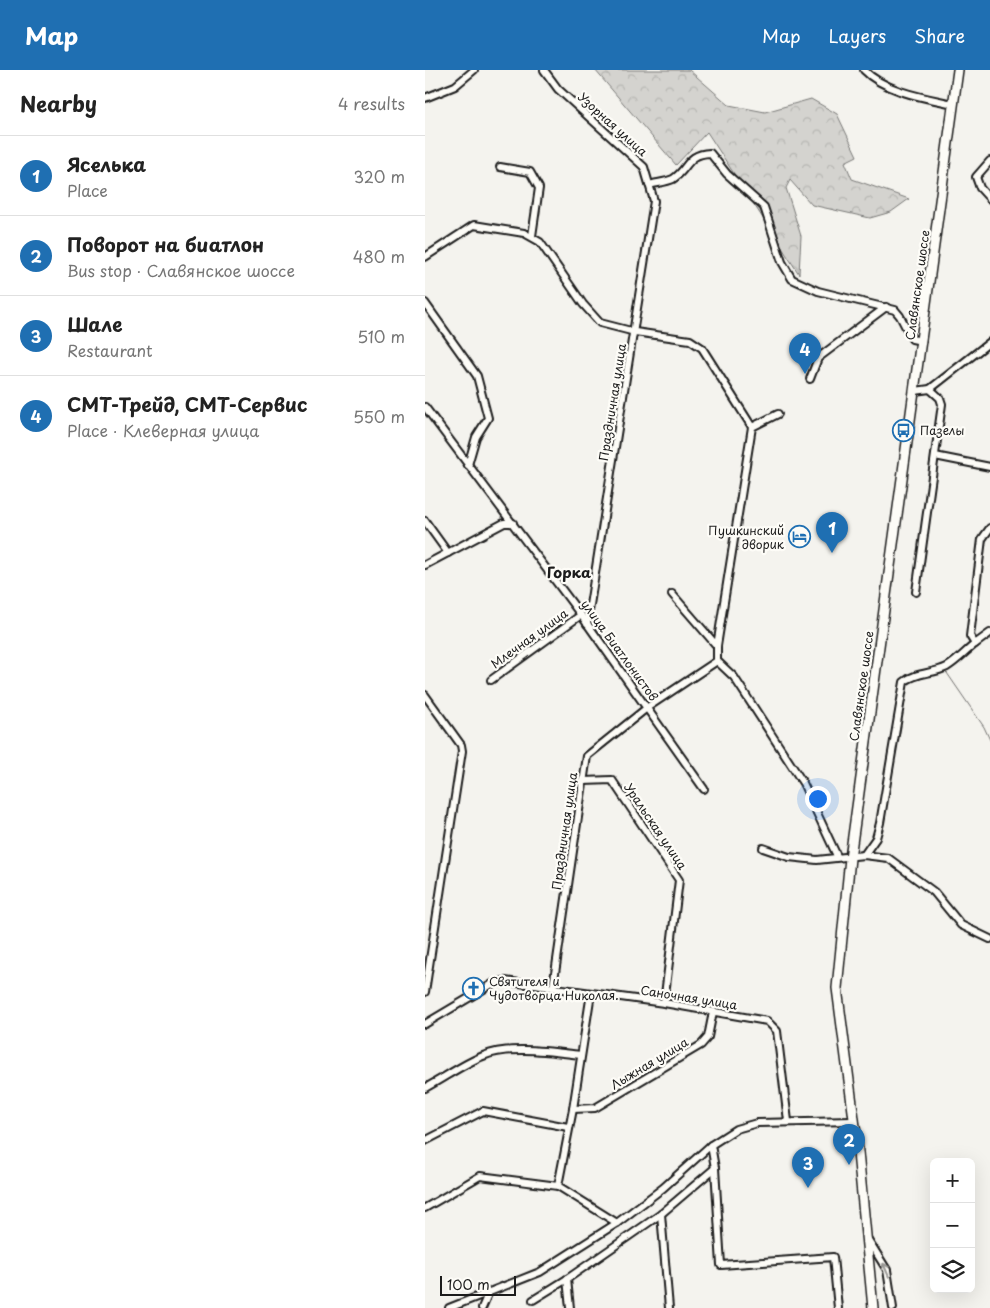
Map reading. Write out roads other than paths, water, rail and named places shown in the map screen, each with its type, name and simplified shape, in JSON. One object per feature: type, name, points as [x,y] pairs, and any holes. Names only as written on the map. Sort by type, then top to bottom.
[{"type":"main road","name":"Славянское шоссе","points":[[873,1308],[854,1121],[837,988],[849,858],[959,70]]},
{"type":"street","points":[[425,98],[455,86],[474,70]]},
{"type":"street","name":"Узорная улица","points":[[544,70],[558,89],[643,167],[649,185]]},
{"type":"street","points":[[864,70],[873,78],[901,90],[954,104]]},
{"type":"street","points":[[649,185],[673,179],[692,158],[701,153],[710,153],[727,174],[764,207],[782,262],[792,279],[818,291],[886,307],[900,316],[912,339],[922,340]]},
{"type":"street","points":[[990,161],[977,174],[978,185],[990,199]]},
{"type":"street","points":[[501,167],[530,172],[539,188],[532,236]]},
{"type":"street","name":"Праздничная улица","points":[[587,624],[635,332],[654,201],[649,185]]},
{"type":"street","points":[[425,257],[474,225],[532,236],[540,242],[583,304],[600,322],[635,332],[696,343],[702,348],[752,427],[717,646],[717,662],[734,677],[803,782],[837,856]]},
{"type":"street","points":[[425,303],[480,381],[488,418],[476,437],[468,465]]},
{"type":"street","points":[[810,379],[818,358],[886,307]]},
{"type":"street","points":[[915,390],[930,389],[990,342]]},
{"type":"street","points":[[916,592],[942,404],[940,398],[930,389]]},
{"type":"street","name":"улица Биатлонистов","points":[[425,407],[581,615],[705,789]]},
{"type":"street","points":[[752,427],[778,414]]},
{"type":"street","points":[[935,456],[990,467]]},
{"type":"street","points":[[425,521],[449,553]]},
{"type":"street","points":[[425,566],[504,523],[513,523]]},
{"type":"street","points":[[975,644],[970,636],[982,539],[990,528]]},
{"type":"street","points":[[672,594],[717,646]]},
{"type":"street","name":"Млечная улица","points":[[491,680],[581,615]]},
{"type":"street","points":[[864,855],[876,838],[904,682],[911,676],[935,672],[949,666],[990,633]]},
{"type":"street","name":"Праздничная улица","points":[[553,987],[587,756],[648,707],[717,662]]},
{"type":"street","points":[[425,695],[461,745],[462,751],[425,992]]},
{"type":"street","name":"Уральская улица","points":[[583,781],[612,780],[679,880],[664,1003]]},
{"type":"street","points":[[763,848],[789,857],[817,860],[837,856],[849,858],[864,855],[888,858],[935,892],[961,925],[990,939]]},
{"type":"street","name":"Саночная улица","points":[[425,1024],[494,983],[505,981],[664,1003],[767,1021],[777,1031],[788,1121]]},
{"type":"street","points":[[558,1186],[573,1109],[591,993]]},
{"type":"street","name":"Лыжная улица","points":[[573,1109],[595,1108],[701,1045],[708,1037],[713,1012]]},
{"type":"street","points":[[425,1088],[484,1056],[496,1053],[530,1050],[581,1055]]},
{"type":"street","points":[[425,1141],[483,1111],[568,1127]]},
{"type":"street","points":[[449,1308],[489,1294],[540,1272],[617,1223],[663,1188],[711,1145],[736,1129],[757,1123],[854,1121]]},
{"type":"street","points":[[711,1145],[715,1168],[721,1265],[833,1258],[838,1308]]},
{"type":"street","points":[[533,1300],[567,1279],[661,1214],[715,1168]]},
{"type":"street","points":[[425,1208],[479,1176],[558,1186],[617,1223]]},
{"type":"street","points":[[661,1214],[669,1308]]},
{"type":"street","points":[[867,1237],[887,1270],[893,1308]]},
{"type":"street","points":[[567,1279],[570,1308]]},
{"type":"street","points":[[482,1308],[489,1294]]},
{"type":"waterway","points":[[947,673],[984,727],[990,740]]},
{"type":"place","name":"СМТ-Трейд, СМТ-Сервис","points":[[805,374]]},
{"type":"place","name":"Пазелы","points":[[904,430]]},
{"type":"place","name":"Пушкинский дворик","points":[[800,537]]},
{"type":"place","name":"Яселька","points":[[832,553]]},
{"type":"place","name":"Святителя и Чудотворца Николая.","points":[[473,988]]},
{"type":"place","name":"Поворот на биатлон","points":[[849,1165]]},
{"type":"place","name":"Шале","points":[[808,1188]]},
{"type":"district","name":"Горка","points":[[569,571]]}]
